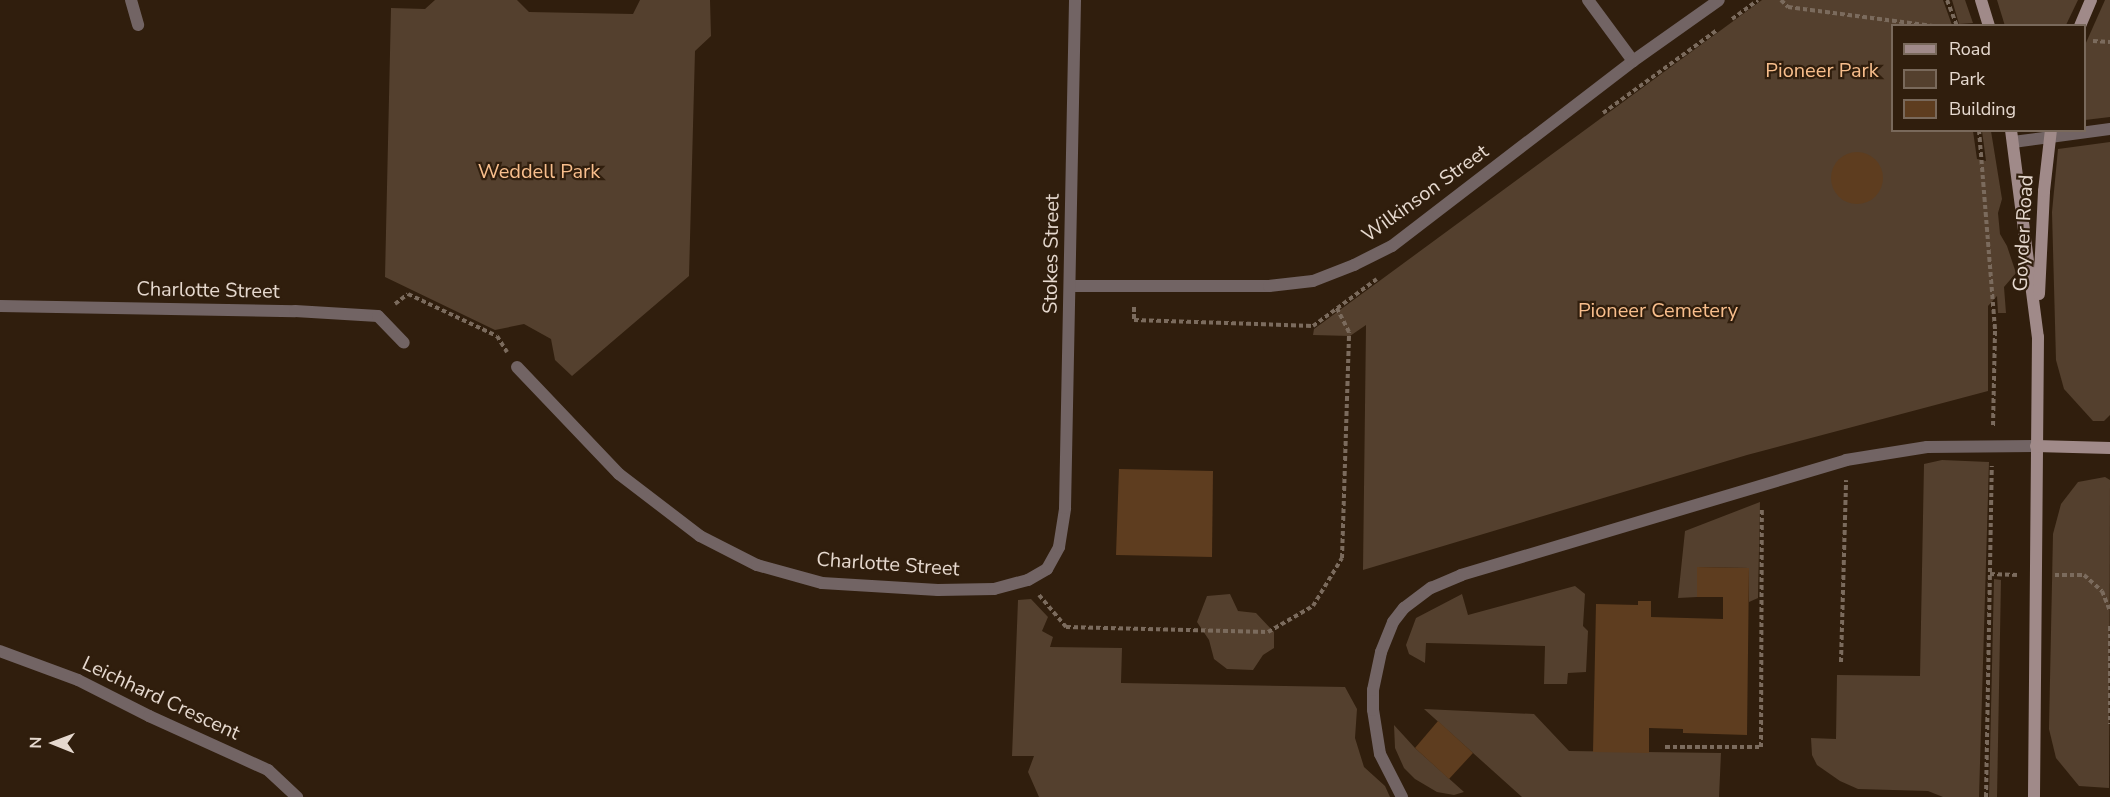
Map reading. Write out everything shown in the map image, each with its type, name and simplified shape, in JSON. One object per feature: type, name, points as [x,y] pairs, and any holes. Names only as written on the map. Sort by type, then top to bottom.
[{"type":"street","points":[[131,0],[138,25]]},
{"type":"street","name":"Stokes Street","points":[[1065,508],[1076,0]]},
{"type":"street","points":[[1588,0],[1634,61]]},
{"type":"street","name":"Wilkinson Street","points":[[1070,286],[1269,286],[1313,281],[1354,265],[1392,246],[1634,61],[1719,0]]},
{"type":"street","points":[[1981,0],[1988,24]]},
{"type":"street","points":[[2081,24],[2091,0]]},
{"type":"street","points":[[2086,131],[2110,129]]},
{"type":"street","points":[[2034,797],[2038,337],[2012,136],[2074,132]]},
{"type":"street","name":"Goyder Road","points":[[2038,337],[2042,224],[2050,134]]},
{"type":"street","name":"Charlotte Street","points":[[0,306],[295,311],[378,316]]},
{"type":"street","points":[[378,316],[404,342]]},
{"type":"street","name":"Charlotte Street","points":[[517,368],[619,474],[700,536],[758,565],[822,583],[938,590],[994,589],[1028,580],[1047,569],[1059,547],[1065,508]]},
{"type":"street","points":[[1402,797],[1380,753],[1373,710],[1373,690],[1386,635],[1409,604],[1431,588],[1461,575],[1846,460],[1927,447],[2110,448]]},
{"type":"street","name":"Leichhard Crescent","points":[[0,651],[78,680],[149,716],[268,770],[297,797]]},
{"type":"path","points":[[1781,0],[1788,6],[1918,24]]},
{"type":"path","points":[[1947,0],[1956,24]]},
{"type":"path","points":[[378,316],[408,294],[497,336],[517,368]]},
{"type":"path","points":[[1028,580],[1066,627],[1268,632],[1313,606],[1342,558],[1349,332],[1337,308]]},
{"type":"path","points":[[1841,662],[1846,460]]},
{"type":"path","points":[[1665,747],[1761,747],[1762,485]]},
{"type":"path","points":[[2110,626],[2110,724]]},
{"type":"green space","name":"Weddell Park","points":[[435,0],[517,0],[529,12],[633,14],[640,0],[710,0],[711,36],[695,51],[689,276],[572,376],[555,360],[551,339],[524,324],[495,330],[385,277],[391,8],[425,9]]},
{"type":"green space","name":"Pioneer Cemetery","points":[[1762,0],[1943,0],[1952,24],[1891,24],[1891,132],[1973,132],[1977,159],[1986,161],[1982,132],[1991,132],[2002,199],[1998,213],[2000,234],[2007,246],[2016,273],[2004,287],[2006,313],[1998,313],[1997,296],[1988,306],[1988,391],[1747,455],[1363,570],[1366,325],[1350,336],[1313,335],[1314,329]]},
{"type":"green space","points":[[1952,0],[1965,0],[1973,23],[1959,24]]},
{"type":"green space","points":[[1997,0],[2078,0],[2066,24],[2004,24]]},
{"type":"green space","points":[[2105,0],[2110,0],[2110,117],[2086,120],[2086,43]]},
{"type":"green space","points":[[2110,142],[2110,415],[2104,421],[2093,421],[2064,389],[2056,360],[2052,212],[2058,149]]},
{"type":"green space","points":[[1942,460],[1989,462],[1979,797],[1943,797],[1928,791],[1858,789],[1840,781],[1817,765],[1812,755],[1811,738],[1836,739],[1837,675],[1920,676],[1924,464]]},
{"type":"green space","points":[[2105,477],[2110,480],[2109,788],[2079,786],[2056,758],[2049,729],[2053,534],[2061,504],[2078,482]]},
{"type":"green space","points":[[1760,502],[1758,598],[1749,602],[1749,568],[1698,567],[1697,597],[1678,598],[1685,531]]},
{"type":"green space","points":[[1994,579],[2001,580],[1997,797],[1989,797]]},
{"type":"green space","points":[[1575,586],[1585,594],[1583,626],[1588,631],[1586,672],[1568,673],[1567,684],[1544,684],[1545,646],[1426,643],[1425,663],[1409,654],[1406,645],[1416,618],[1462,594],[1468,615]]},
{"type":"green space","points":[[1230,594],[1238,611],[1256,613],[1274,632],[1274,648],[1263,655],[1253,670],[1227,669],[1214,659],[1209,640],[1197,622],[1207,596]]},
{"type":"green space","points":[[1031,599],[1048,617],[1042,631],[1053,637],[1050,647],[1122,648],[1121,683],[1345,687],[1357,709],[1355,738],[1364,767],[1385,786],[1390,797],[1039,797],[1028,772],[1034,756],[1012,756],[1018,600]]},
{"type":"green space","points":[[1424,709],[1534,714],[1569,751],[1721,753],[1719,797],[1522,797]]},
{"type":"green space","points":[[1394,725],[1415,748],[1464,792],[1454,795],[1437,792],[1415,779],[1404,768],[1395,748]]},
{"type":"building","points":[[1852,152],[1862,152],[1876,159],[1883,178],[1876,197],[1862,204],[1852,204],[1842,200],[1835,193],[1831,183],[1831,173],[1835,163],[1842,156]]},
{"type":"building","points":[[1119,469],[1213,471],[1212,557],[1116,555]]},
{"type":"building","points":[[1697,567],[1749,568],[1747,735],[1683,733],[1683,729],[1649,728],[1649,753],[1593,752],[1596,604],[1638,605],[1638,601],[1651,601],[1651,617],[1723,619],[1723,597],[1697,597]]},
{"type":"building","points":[[1438,721],[1473,753],[1449,779],[1415,748]]},
{"type":"park label","name":"Pioneer Park","points":[[1822,70]]}]
